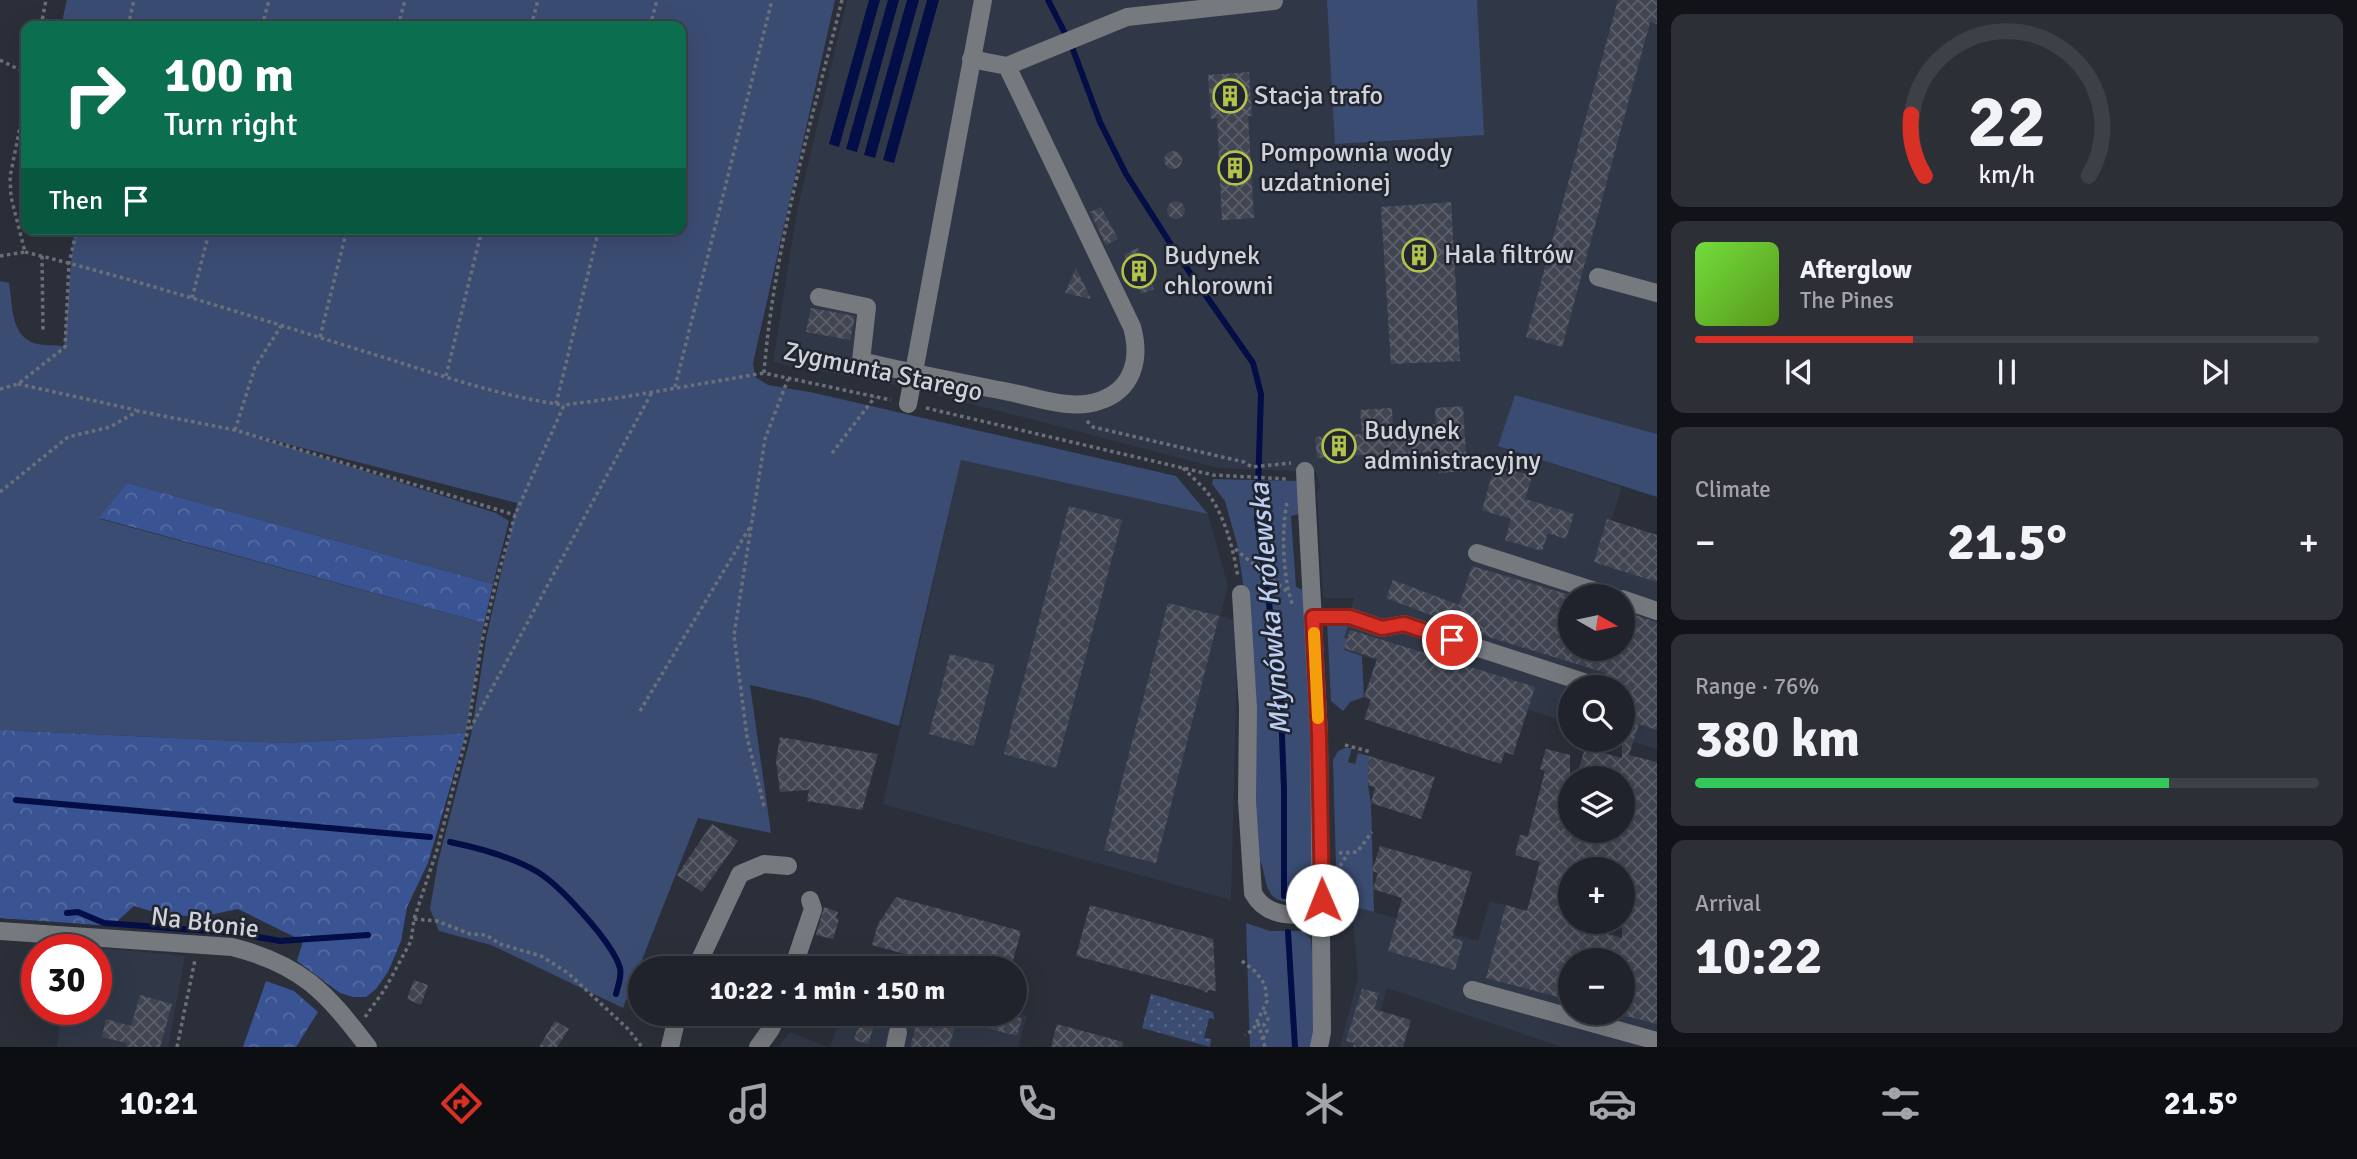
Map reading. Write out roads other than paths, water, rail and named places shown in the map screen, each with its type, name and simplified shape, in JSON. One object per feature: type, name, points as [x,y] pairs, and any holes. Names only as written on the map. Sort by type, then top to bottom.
[{"type":"street","points":[[908,404],[984,0]]},
{"type":"street","points":[[971,59],[1007,66],[1127,17],[1274,1]]},
{"type":"street","points":[[819,298],[867,307],[861,361],[914,374],[1067,403],[1098,402],[1125,384],[1136,359],[1136,342],[1132,327],[1007,66]]},
{"type":"street","points":[[1598,277],[1657,293]]},
{"type":"street","points":[[1300,473],[1319,735],[1322,915],[1322,1032],[1319,1047]]},
{"type":"street","points":[[1477,553],[1574,584]]},
{"type":"street","points":[[1241,594],[1248,708],[1247,801],[1253,892],[1260,905],[1278,913],[1322,915]]},
{"type":"street","points":[[1635,604],[1657,611]]},
{"type":"street","points":[[1312,610],[1350,617],[1382,628],[1404,624],[1562,675]]},
{"type":"street","points":[[702,956],[740,874],[764,864],[788,866]]},
{"type":"street","points":[[797,956],[813,909],[810,900]]},
{"type":"street","name":"Na Błonie","points":[[0,931],[232,947],[263,955],[292,969],[317,988],[339,1009],[368,1047]]},
{"type":"street","points":[[1472,990],[1657,1041]]},
{"type":"street","points":[[670,1047],[675,1026]]},
{"type":"street","points":[[758,1047],[772,1026]]},
{"type":"waterway","name":"Młynówka Królewska","points":[[1048,0],[1072,47],[1100,122],[1126,174],[1179,257],[1253,363],[1261,394],[1257,518],[1280,682],[1284,896]]},
{"type":"waterway","points":[[16,800],[430,837]]},
{"type":"waterway","points":[[450,842],[516,861],[536,871],[558,888],[584,915],[615,957],[620,968],[616,994]]},
{"type":"waterway","points":[[67,913],[78,912],[104,923],[235,933],[280,941],[368,935]]},
{"type":"waterway","name":"Młynówka Królewska","points":[[1288,932],[1295,1047]]},
{"type":"place","name":"Stacja trafo","points":[[1230,96]]},
{"type":"place","name":"Pompownia wody uzdatnionej","points":[[1235,168]]},
{"type":"place","name":"Hala filtrów","points":[[1419,255]]},
{"type":"place","name":"Budynek chlorowni","points":[[1139,271]]},
{"type":"place","name":"Budynek administracyjny","points":[[1339,446]]}]
